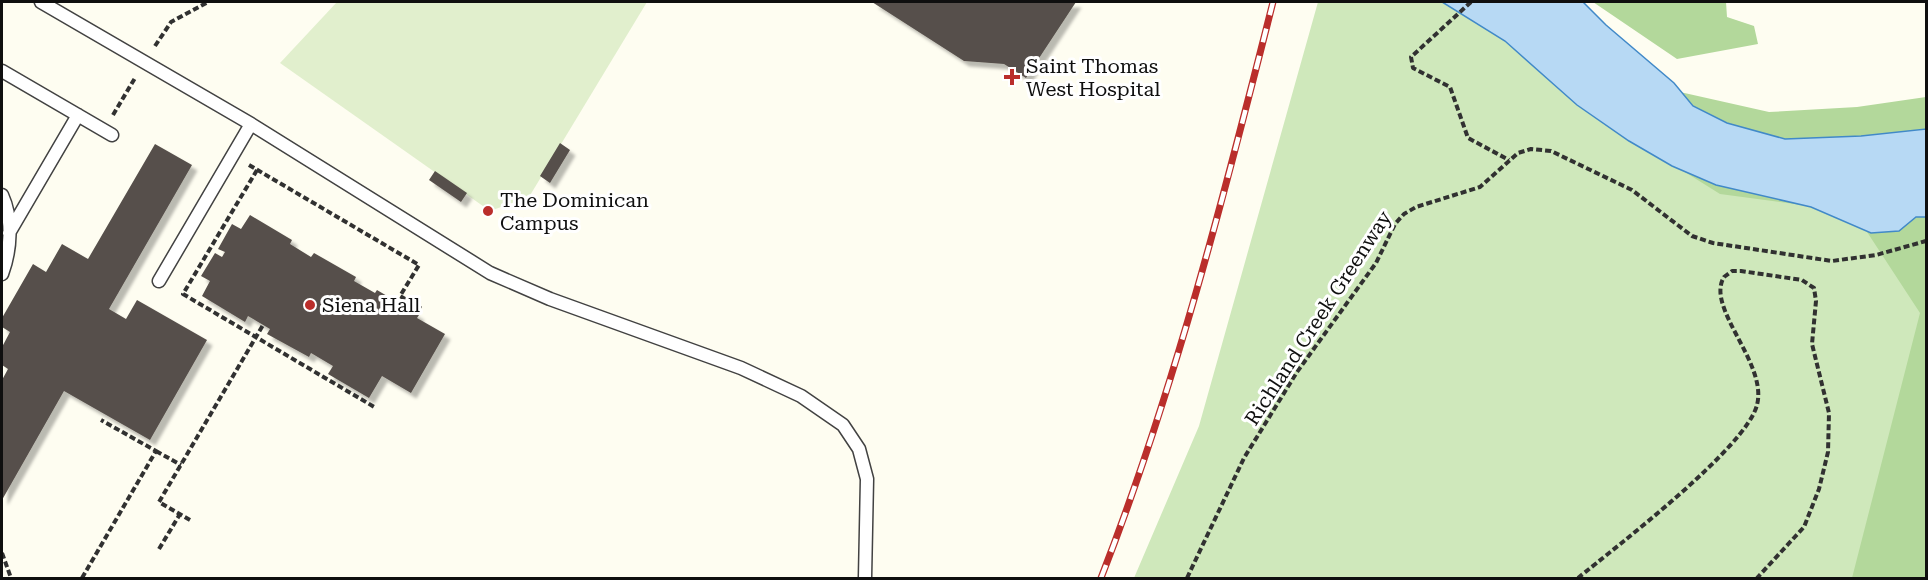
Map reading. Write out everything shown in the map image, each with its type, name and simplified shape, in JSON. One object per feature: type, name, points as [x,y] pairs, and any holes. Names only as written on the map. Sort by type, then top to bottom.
[{"type":"lane","points":[[41,2],[251,124],[490,273],[550,299],[741,368],[801,396],[843,425],[859,449],[867,479],[865,579]]},
{"type":"lane","points":[[2,71],[112,135]]},
{"type":"lane","points":[[9,233],[78,115]]},
{"type":"lane","points":[[159,281],[251,124]]},
{"type":"lane","points":[[2,195],[7,210],[9,233],[2,274]]},
{"type":"path","points":[[1471,2],[1411,57],[1413,68],[1450,87],[1464,131],[1474,144],[1494,150],[1509,160]]},
{"type":"path","name":"Richland Creek Greenway","points":[[1187,579],[1244,458],[1297,372],[1376,263],[1395,224],[1404,214],[1416,207],[1475,190],[1509,160],[1531,149],[1551,151],[1632,190],[1659,208],[1682,229],[1713,243],[1832,261],[1876,255],[1926,241]]},
{"type":"path","points":[[233,156],[419,265],[400,296],[422,309]]},
{"type":"path","points":[[257,170],[183,294],[376,408]]},
{"type":"path","points":[[1578,579],[1725,451],[1752,420],[1759,395],[1758,378],[1720,293],[1724,277],[1732,271],[1741,271],[1802,280],[1814,288],[1816,302],[1812,344],[1830,423],[1828,452],[1810,516],[1799,535],[1757,579]]},
{"type":"path","points":[[190,520],[159,502],[263,325]]},
{"type":"path","points":[[101,420],[181,465]]},
{"type":"path","points":[[82,579],[156,451]]},
{"type":"path","points":[[159,549],[180,514]]},
{"type":"path","points":[[2,553],[11,579]]},
{"type":"green space","points":[[337,2],[647,2],[529,197],[490,211],[280,63]]},
{"type":"green space","points":[[1318,2],[1442,2],[1505,41],[1577,105],[1629,141],[1672,166],[1716,185],[1811,207],[1871,233],[1926,217],[1926,578],[1134,578],[1199,426]]},
{"type":"green space","points":[[1593,2],[1726,2],[1727,17],[1754,26],[1758,44],[1677,59]]},
{"type":"green space","points":[[1680,92],[1769,112],[1857,107],[1926,97],[1926,578],[1852,578],[1920,313],[1854,212],[1720,194],[1637,142]]},
{"type":"water","points":[[1442,2],[1583,2],[1606,25],[1674,83],[1693,106],[1727,123],[1785,139],[1861,136],[1926,129],[1926,217],[1916,217],[1899,231],[1871,233],[1811,207],[1716,185],[1672,166],[1629,141],[1577,105],[1505,41]]},
{"type":"building","points":[[872,2],[1076,2],[1026,78],[1004,64],[964,61]]},
{"type":"building","points":[[560,143],[570,150],[550,183],[540,176]]},
{"type":"building","points":[[155,144],[192,165],[109,309],[126,319],[137,300],[207,340],[150,440],[64,391],[2,500],[2,380],[8,369],[2,365],[2,347],[10,332],[2,327],[2,318],[33,264],[46,272],[62,244],[88,259]]},
{"type":"building","points":[[435,171],[467,193],[461,202],[429,180]]},
{"type":"building","name":"Siena Hall","points":[[250,215],[292,240],[290,244],[311,257],[314,253],[356,277],[354,281],[375,293],[377,290],[419,315],[417,318],[445,334],[411,393],[382,376],[369,398],[328,374],[333,366],[311,353],[309,357],[267,334],[270,329],[248,316],[245,322],[202,296],[210,281],[201,276],[215,253],[222,257],[225,252],[218,249],[232,224],[241,229]]},
{"type":"railway","points":[[1101,578],[1175,365],[1236,148],[1273,2]]},
{"type":"place","name":"Saint Thomas West Hospital","points":[[1012,77]]},
{"type":"place","name":"The Dominican Campus","points":[[488,211]]},
{"type":"place","name":"Siena Hall","points":[[310,305]]}]
